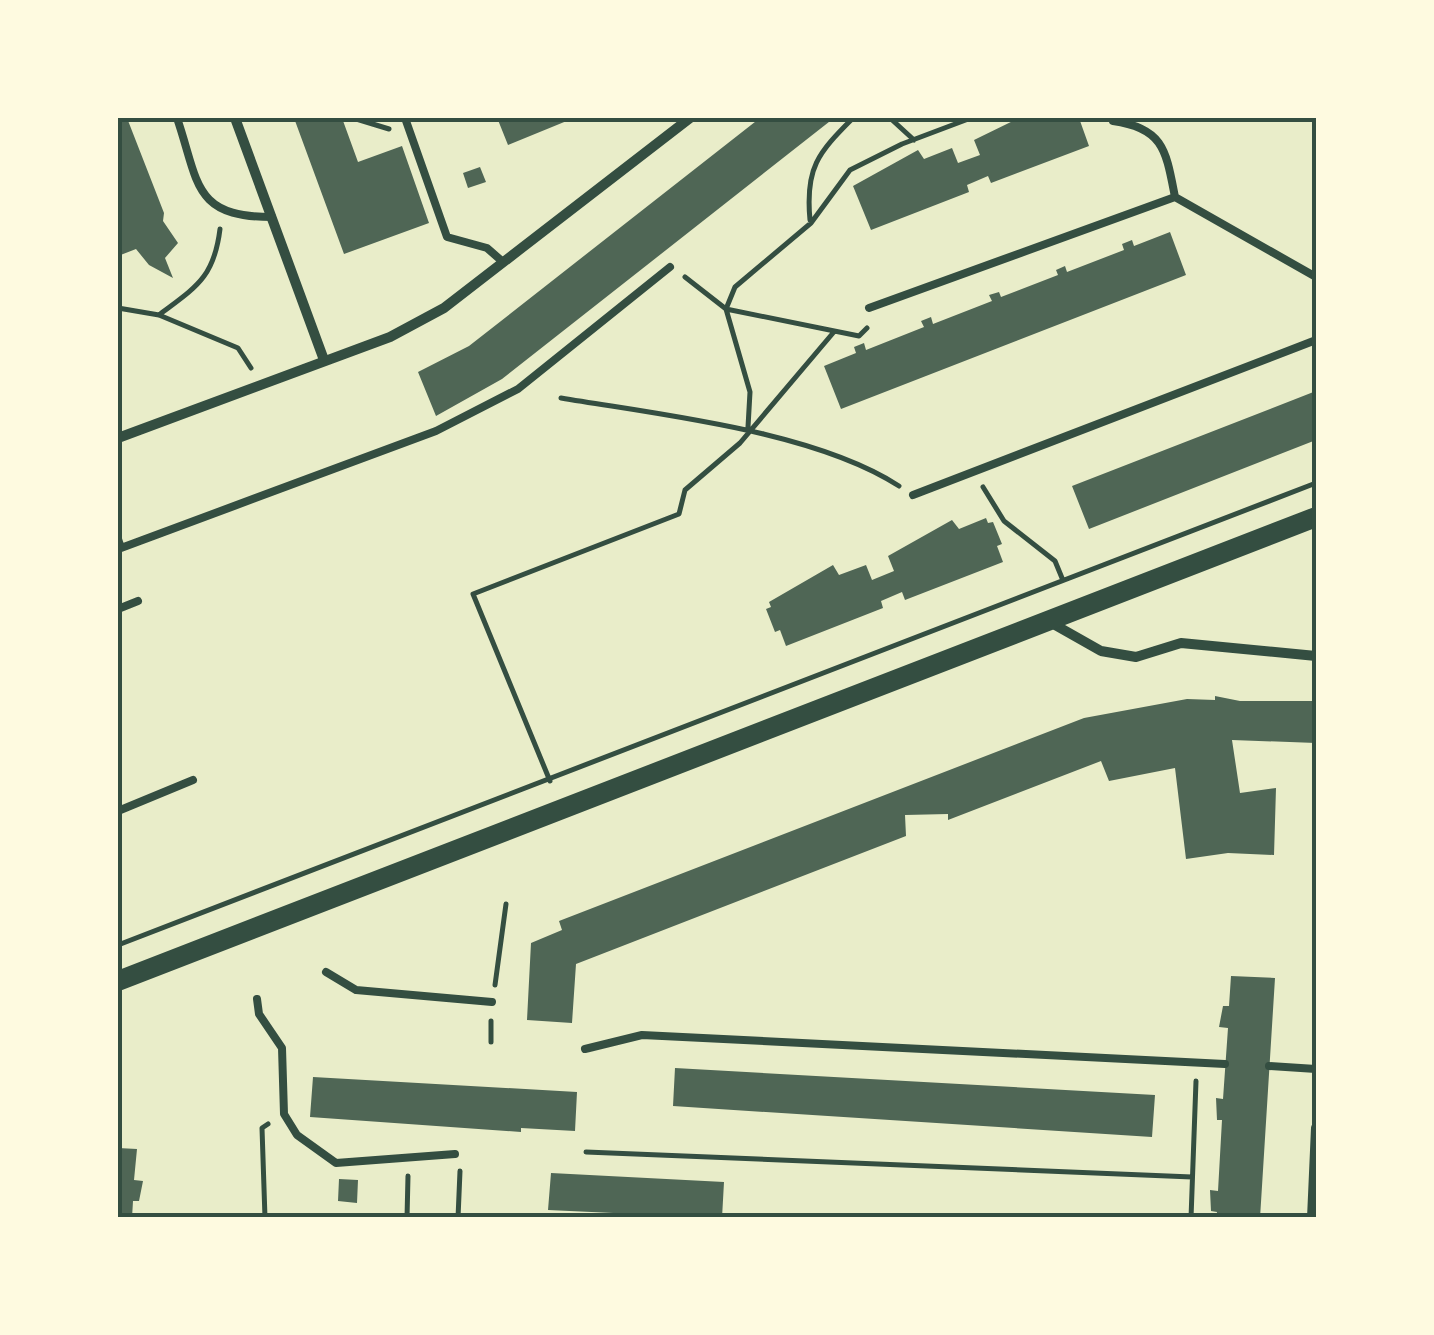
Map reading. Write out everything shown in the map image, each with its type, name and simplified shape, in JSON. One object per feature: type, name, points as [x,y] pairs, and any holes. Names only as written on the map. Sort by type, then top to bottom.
[{"type":"main road","points":[[118,981],[1316,517]]},
{"type":"street","points":[[235,118],[324,360]]},
{"type":"street","points":[[118,438],[390,337],[444,308],[690,118]]},
{"type":"street","points":[[1047,621],[1101,651],[1136,657],[1180,643],[1316,656]]},
{"type":"street","points":[[1312,1218],[1316,1128]]},
{"type":"lane","points":[[177,118],[205,198],[222,212],[272,217]]},
{"type":"lane","points":[[404,118],[447,237],[486,248],[503,262]]},
{"type":"lane","points":[[1113,121],[1141,125],[1158,138],[1175,197],[1316,277]]},
{"type":"lane","points":[[870,308],[1175,197]]},
{"type":"lane","points":[[118,539],[121,548],[436,431],[518,389],[670,266]]},
{"type":"lane","points":[[913,495],[1316,340]]},
{"type":"lane","points":[[118,609],[138,601]]},
{"type":"lane","points":[[118,810],[194,780]]},
{"type":"lane","points":[[326,972],[356,990],[492,1002]]},
{"type":"lane","points":[[257,999],[259,1014],[282,1048],[284,1114],[297,1135],[336,1164],[458,1154]]},
{"type":"lane","points":[[584,1049],[642,1035],[1225,1064]]},
{"type":"lane","points":[[1269,1066],[1316,1069]]},
{"type":"path","points":[[354,118],[410,136]]},
{"type":"path","points":[[810,223],[808,191],[818,153],[852,118]]},
{"type":"path","points":[[890,118],[914,140]]},
{"type":"path","points":[[748,430],[750,392],[726,309],[734,288],[810,223],[850,170],[971,118]]},
{"type":"path","points":[[159,315],[201,284],[216,260],[222,212]]},
{"type":"path","points":[[670,266],[726,309],[833,333],[859,336],[895,299]]},
{"type":"path","points":[[118,308],[159,315],[238,348],[260,385]]},
{"type":"path","points":[[550,781],[472,594],[679,514],[686,490],[740,443],[833,333]]},
{"type":"path","points":[[561,398],[748,430],[878,472],[913,495]]},
{"type":"path","points":[[973,472],[1004,521],[1055,561],[1062,578]]},
{"type":"path","points":[[118,946],[1316,483]]},
{"type":"path","points":[[491,1042],[492,1002],[506,904]]},
{"type":"path","points":[[1191,1218],[1196,1063]]},
{"type":"path","points":[[265,1218],[262,1128],[284,1114]]},
{"type":"path","points":[[586,1152],[1192,1177]]},
{"type":"path","points":[[458,1154],[458,1218]]},
{"type":"path","points":[[407,1218],[408,1158]]},
{"type":"building","points":[[127,118],[164,213],[163,221],[178,243],[165,258],[173,278],[149,265],[136,249],[118,256],[118,121]]},
{"type":"building","points":[[294,118],[342,118],[358,162],[402,146],[429,223],[344,254]]},
{"type":"building","points":[[574,118],[508,145],[498,120]]},
{"type":"building","points":[[760,118],[834,118],[502,379],[436,416],[418,372],[469,346]]},
{"type":"building","points":[[1019,118],[1079,118],[1089,146],[991,183],[988,176],[967,185],[969,192],[871,230],[853,186],[918,150],[924,159],[952,148],[958,163],[980,155],[974,140]]},
{"type":"building","points":[[480,167],[486,182],[468,188],[463,173]]},
{"type":"building","points":[[1170,232],[1186,275],[841,409],[824,366],[856,353],[854,347],[864,343],[866,350],[924,327],[921,321],[931,317],[933,324],[992,301],[989,295],[999,292],[1001,297],[1058,275],[1056,270],[1065,266],[1067,272],[1124,250],[1122,244],[1132,240],[1134,246]]},
{"type":"building","points":[[1316,391],[1316,440],[1089,529],[1072,486]]},
{"type":"building","points":[[986,518],[988,523],[993,522],[1002,544],[997,546],[1003,562],[905,600],[902,592],[881,601],[883,608],[786,646],[780,630],[775,632],[766,609],[771,607],[769,602],[833,565],[839,575],[866,565],[872,580],[894,571],[888,556],[952,520],[959,529]]},
{"type":"building","points":[[1215,696],[1240,701],[1316,701],[1316,743],[1232,740],[1240,793],[1276,788],[1274,855],[1228,853],[1186,859],[1175,768],[1109,781],[1101,761],[948,820],[948,814],[905,815],[906,836],[576,964],[572,1023],[527,1020],[531,943],[562,930],[559,921],[1084,718],[1187,699],[1215,700]]},
{"type":"building","points":[[1231,976],[1275,978],[1260,1218],[1216,1218],[1217,1212],[1211,1211],[1210,1190],[1218,1191],[1222,1120],[1217,1120],[1216,1098],[1223,1099],[1228,1028],[1219,1027],[1223,1006],[1229,1006]]},
{"type":"building","points":[[675,1068],[1155,1095],[1152,1137],[673,1106]]},
{"type":"building","points":[[313,1077],[577,1092],[575,1131],[521,1128],[521,1132],[310,1117]]},
{"type":"building","points":[[118,1148],[137,1149],[134,1180],[143,1181],[139,1201],[133,1201],[132,1218],[118,1218]]},
{"type":"building","points":[[551,1173],[724,1182],[722,1218],[548,1210]]},
{"type":"building","points":[[339,1179],[358,1180],[357,1203],[338,1201]]}]
